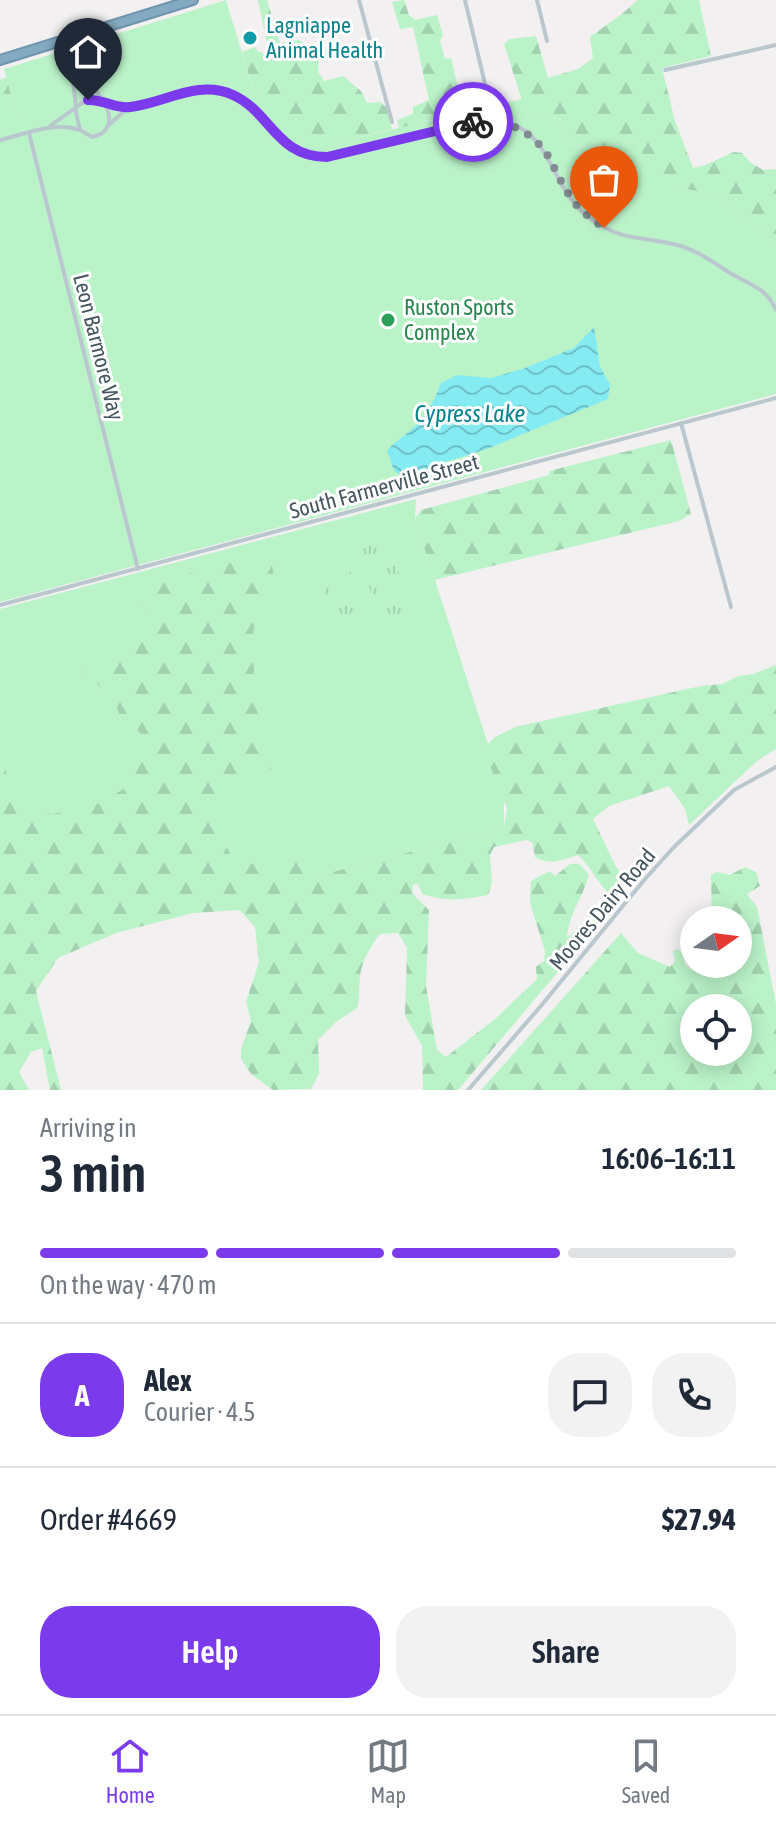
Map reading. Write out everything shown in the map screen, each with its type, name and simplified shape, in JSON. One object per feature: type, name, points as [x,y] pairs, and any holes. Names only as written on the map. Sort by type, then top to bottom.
[{"type":"highway","points":[[0,60],[193,0]]},
{"type":"street","points":[[359,0],[392,122]]},
{"type":"street","points":[[465,0],[490,105]]},
{"type":"street","points":[[537,0],[547,41]]},
{"type":"street","points":[[76,37],[89,78],[110,114],[108,127]]},
{"type":"street","points":[[63,41],[72,70],[80,130]]},
{"type":"street","points":[[665,70],[776,45]]},
{"type":"street","points":[[0,140],[64,127],[96,137],[104,133],[116,117],[129,107],[202,89],[234,95],[290,146],[315,157],[327,157],[474,121],[507,123],[522,129],[537,142],[581,211],[604,228],[626,237],[696,252],[762,291],[776,310]]},
{"type":"street","points":[[48,128],[88,100],[129,107]]},
{"type":"street","name":"Leon Barmore Way","points":[[29,133],[138,569]]},
{"type":"street","name":"South Farmerville Street","points":[[0,605],[776,398]]},
{"type":"street","points":[[681,423],[731,607]]},
{"type":"street","name":"Moores Dairy Road","points":[[468,1090],[674,847],[734,790],[776,767]]},
{"type":"green space","name":"Ruston Sports Complex","points":[[226,0],[253,89],[268,105],[320,135],[352,139],[522,99],[526,113],[558,119],[572,147],[637,143],[680,188],[720,195],[776,246],[776,394],[0,602],[0,120],[18,120],[4,69]]},
{"type":"green space","points":[[258,0],[267,0],[280,43],[299,40],[319,61],[318,72],[324,81],[343,76],[361,91],[367,103],[380,102],[386,107],[392,129],[352,139],[320,135],[302,140],[285,127],[253,89],[242,52],[255,47],[264,55],[269,53]]},
{"type":"green space","points":[[404,0],[409,15],[415,20],[437,15],[445,59],[451,58],[464,112],[399,128],[397,120],[413,114],[413,107],[429,100],[413,27],[400,29],[392,2]]},
{"type":"green space","points":[[638,0],[699,0],[711,56],[662,68],[675,121],[693,168],[734,152],[742,153],[763,170],[776,169],[776,246],[720,195],[680,188],[653,176],[637,143],[572,147],[558,119],[526,113],[504,44],[510,39],[536,36],[548,78],[578,69],[593,58],[590,37]]},
{"type":"green space","points":[[6,77],[19,121],[0,120],[0,80]]},
{"type":"green space","points":[[671,440],[691,514],[679,521],[434,580],[415,518],[421,510],[549,475],[549,471]]},
{"type":"green space","points":[[416,499],[415,518],[504,794],[504,828],[44,947],[0,792],[0,609]]},
{"type":"green space","points":[[389,540],[410,621],[382,630],[360,549],[361,546]]},
{"type":"green space","points":[[270,554],[275,582],[254,628],[251,647],[253,699],[273,759],[271,769],[244,785],[210,796],[222,837],[236,866],[277,857],[300,844],[317,876],[504,828],[507,808],[483,749],[495,737],[515,727],[722,684],[776,665],[776,749],[757,761],[689,825],[685,809],[669,786],[609,806],[593,819],[624,879],[616,900],[578,855],[556,861],[540,860],[535,857],[532,842],[526,840],[494,847],[490,855],[492,883],[488,895],[462,899],[439,898],[422,894],[418,884],[413,885],[412,893],[429,910],[426,986],[437,1050],[446,1057],[495,1019],[537,979],[536,967],[544,961],[545,951],[530,903],[531,881],[550,871],[555,876],[570,864],[579,864],[589,874],[570,921],[567,938],[607,901],[612,908],[458,1090],[423,1090],[422,1046],[405,1015],[407,948],[398,933],[380,934],[363,964],[357,1008],[336,1022],[318,1040],[319,1074],[311,1089],[273,1090],[251,1074],[241,1059],[241,1049],[251,1021],[246,1002],[259,962],[255,927],[240,910],[193,913],[116,933],[58,958],[36,991],[61,1090],[50,1090],[42,1048],[31,1052],[19,1072],[29,1090],[0,1090],[0,759],[19,804],[51,814],[101,803],[128,786],[134,776],[140,750],[140,733],[120,715],[114,702],[98,684],[81,672],[82,667],[101,663],[138,638],[158,632],[136,592],[141,587]]},
{"type":"green space","points":[[351,572],[362,610],[333,619],[322,581]]},
{"type":"green space","points":[[745,867],[756,872],[760,886],[747,894],[757,907],[776,1004],[776,1090],[481,1090],[621,933],[638,953],[670,967],[675,961],[673,951],[680,951],[680,978],[752,978],[752,906],[712,906],[711,875],[717,872],[730,875]]},
{"type":"water","name":"Cypress Lake","points":[[594,327],[600,367],[610,384],[608,399],[487,449],[401,476],[394,470],[387,451],[421,419],[441,383],[457,375],[491,378],[525,368],[574,348]]},
{"type":"way so far","points":[[473,122],[496,121],[522,129],[547,154],[576,205],[604,228]]},
{"type":"place","name":"Lagniappe Animal Health","points":[[250,38]]},
{"type":"place","name":"Ruston Sports Complex","points":[[388,320]]},
{"type":"route","points":[[88,100],[129,107],[193,90],[218,90],[242,100],[290,146],[315,157],[327,157],[473,122]]}]
